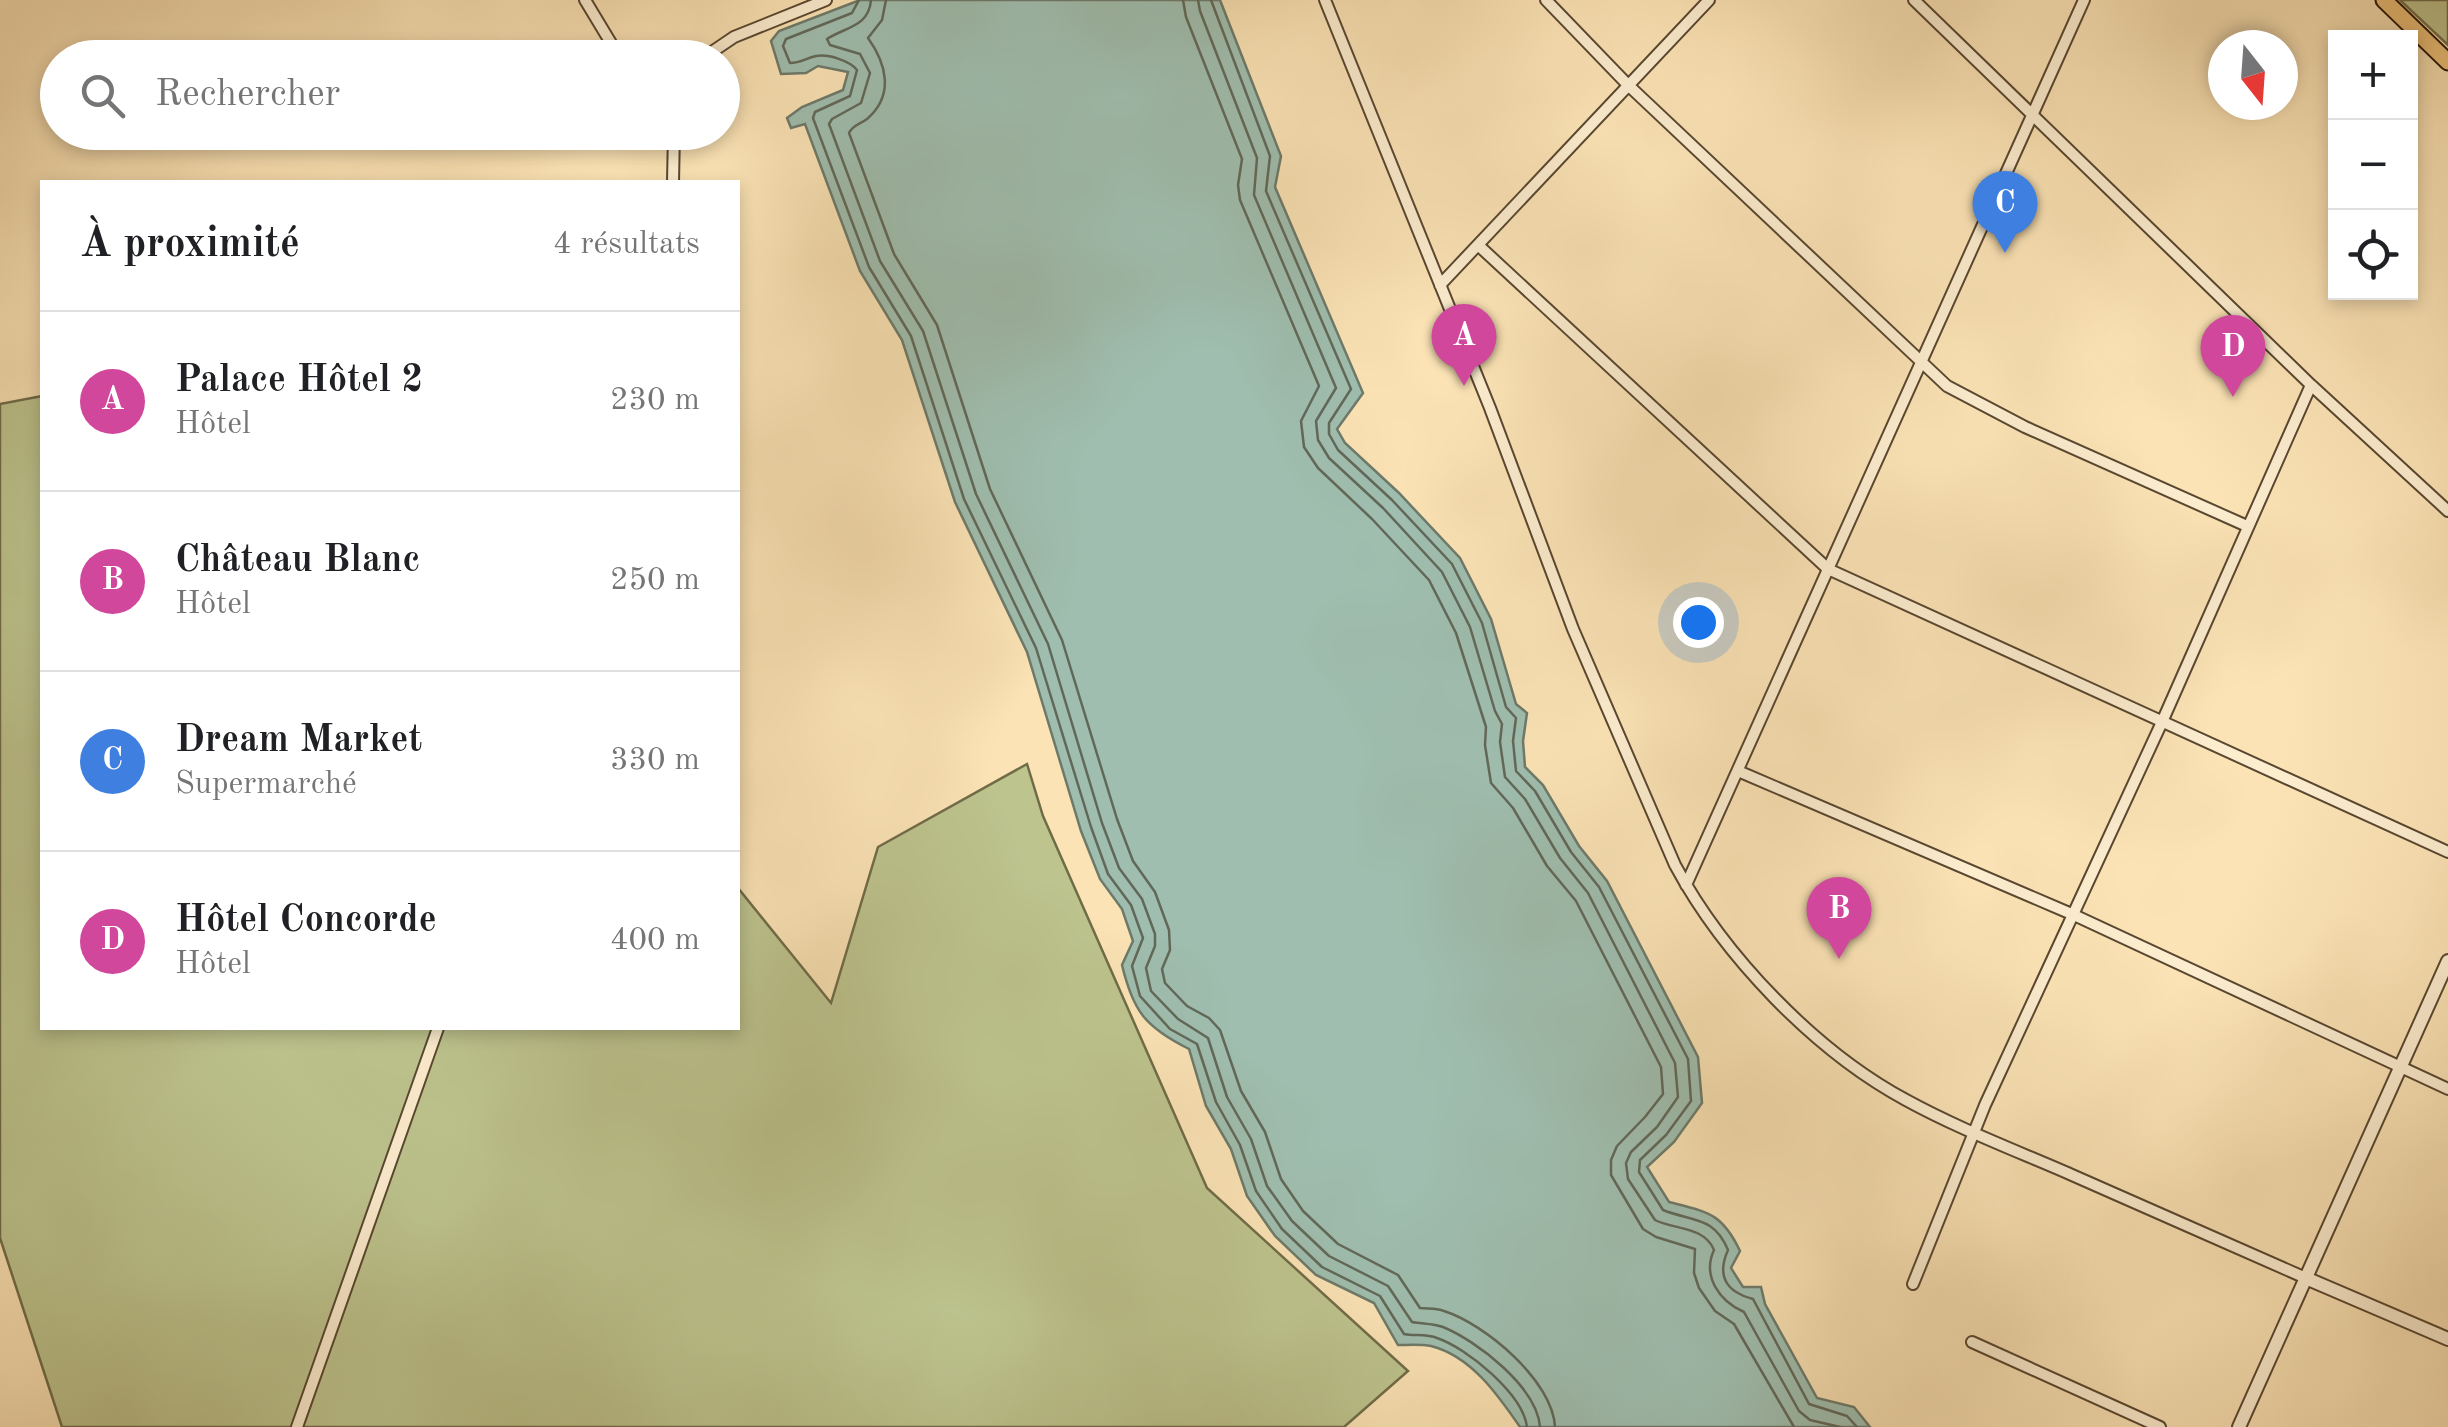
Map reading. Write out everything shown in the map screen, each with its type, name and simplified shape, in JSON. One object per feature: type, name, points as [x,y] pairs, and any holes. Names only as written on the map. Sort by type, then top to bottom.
[{"type":"highway","points":[[2384,0],[2448,62]]},
{"type":"street","points":[[585,0],[609,40]]},
{"type":"street","points":[[728,40],[826,0]]},
{"type":"street","points":[[1325,0],[1490,408],[1573,629],[1686,885],[1746,965],[1790,1013],[1831,1049],[1905,1100],[2448,1339]]},
{"type":"street","points":[[1546,0],[1628,86],[1946,386],[2025,427],[2247,526]]},
{"type":"street","points":[[1440,285],[1709,0]]},
{"type":"street","points":[[1914,0],[2311,384],[2448,510]]},
{"type":"street","points":[[1686,885],[2084,0]]},
{"type":"street","points":[[674,150],[674,180]]},
{"type":"street","points":[[1478,245],[1828,569],[2448,852]]},
{"type":"street","points":[[1913,1284],[1975,1132],[2311,384]]},
{"type":"street","points":[[1738,771],[2074,915],[2448,1089]]},
{"type":"street","points":[[2239,1427],[2448,961]]},
{"type":"street","points":[[297,1427],[437,1030]]},
{"type":"street","points":[[1972,1342],[2160,1427]]},
{"type":"green space","points":[[2400,0],[2448,0],[2448,45]]},
{"type":"green space","points":[[40,396],[40,1030],[740,1030],[740,890],[831,1003],[878,847],[1027,764],[1043,816],[1207,1188],[1408,1371],[1344,1427],[62,1427],[0,1238],[0,404]]},
{"type":"water","points":[[860,0],[1220,0],[1281,156],[1275,187],[1363,393],[1337,429],[1345,443],[1460,558],[1491,619],[1516,704],[1527,713],[1525,767],[1543,785],[1579,846],[1607,881],[1698,1057],[1702,1103],[1674,1142],[1647,1167],[1669,1202],[1704,1212],[1727,1229],[1740,1251],[1731,1268],[1743,1287],[1761,1287],[1765,1304],[1817,1398],[1854,1407],[1870,1427],[1520,1427],[1493,1390],[1459,1358],[1431,1346],[1398,1345],[1374,1303],[1316,1275],[1275,1236],[1247,1196],[1231,1149],[1206,1106],[1189,1049],[1151,1025],[1136,1006],[1122,965],[1133,941],[1122,909],[1100,879],[1081,831],[1027,652],[955,502],[902,340],[860,271],[805,124],[791,128],[787,118],[802,107],[843,90],[848,72],[818,66],[806,73],[781,74],[771,41],[779,31]]},
{"type":"place","name":"Dream Market","points":[[2005,253]]},
{"type":"place","name":"Palace Hôtel 2","points":[[1464,386]]},
{"type":"place","name":"Hôtel Concorde","points":[[2233,397]]},
{"type":"place","name":"Château Blanc","points":[[1839,959]]}]
